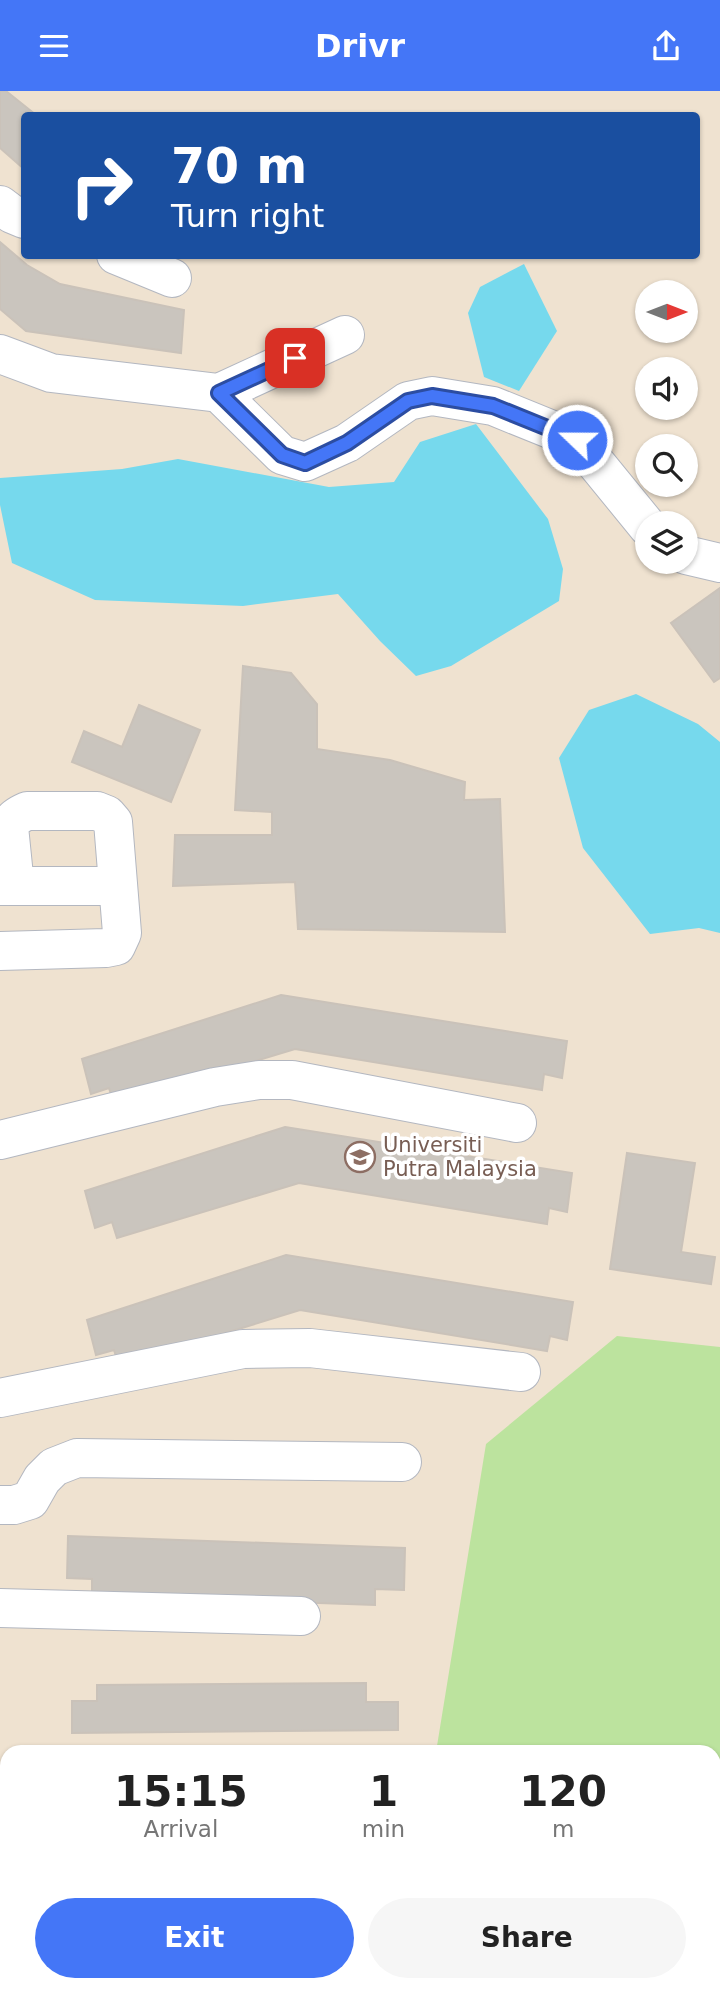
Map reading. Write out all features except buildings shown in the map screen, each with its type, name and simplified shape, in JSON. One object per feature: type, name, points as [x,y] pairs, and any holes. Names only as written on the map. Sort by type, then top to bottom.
[{"type":"street","points":[[0,205],[21,218]]},
{"type":"street","points":[[126,259],[172,278]]},
{"type":"street","points":[[0,354],[51,373],[219,393],[345,335]]},
{"type":"street","points":[[219,393],[282,455],[305,463],[347,443],[408,401],[432,396],[493,406],[577,440],[635,511]]},
{"type":"street","points":[[698,558],[720,563]]},
{"type":"street","points":[[0,951],[106,948],[116,946],[122,933],[113,822],[107,815],[97,811],[27,811],[18,815],[9,827],[8,886],[117,886]]},
{"type":"street","points":[[0,1140],[215,1087],[259,1080],[292,1080],[517,1123]]},
{"type":"street","points":[[0,1398],[243,1349],[310,1348],[521,1373]]},
{"type":"street","points":[[0,1505],[14,1505],[30,1500],[42,1479],[54,1467],[77,1458],[402,1462]]},
{"type":"street","points":[[0,1608],[301,1616]]},
{"type":"shaded area","name":"Universiti Putra Malaysia","points":[[0,91],[720,91],[720,1745],[0,1745]]},
{"type":"green space","points":[[617,1336],[720,1347],[720,1745],[437,1745],[486,1444]]},
{"type":"water","points":[[524,264],[557,331],[519,391],[484,377],[468,313],[480,287]]},
{"type":"water","points":[[476,424],[548,519],[563,569],[559,601],[451,666],[416,676],[338,594],[243,606],[95,600],[12,563],[0,505],[0,478],[122,469],[178,459],[329,487],[394,482],[420,442]]},
{"type":"water","points":[[636,694],[698,724],[720,742],[720,933],[699,928],[650,934],[583,848],[559,758],[589,710]]},
{"type":"place","name":"Universiti Putra Malaysia","points":[[360,1157]]},
{"type":"route","points":[[295,358],[219,393],[282,455],[305,463],[347,443],[408,401],[432,396],[493,406],[577,440]]}]
